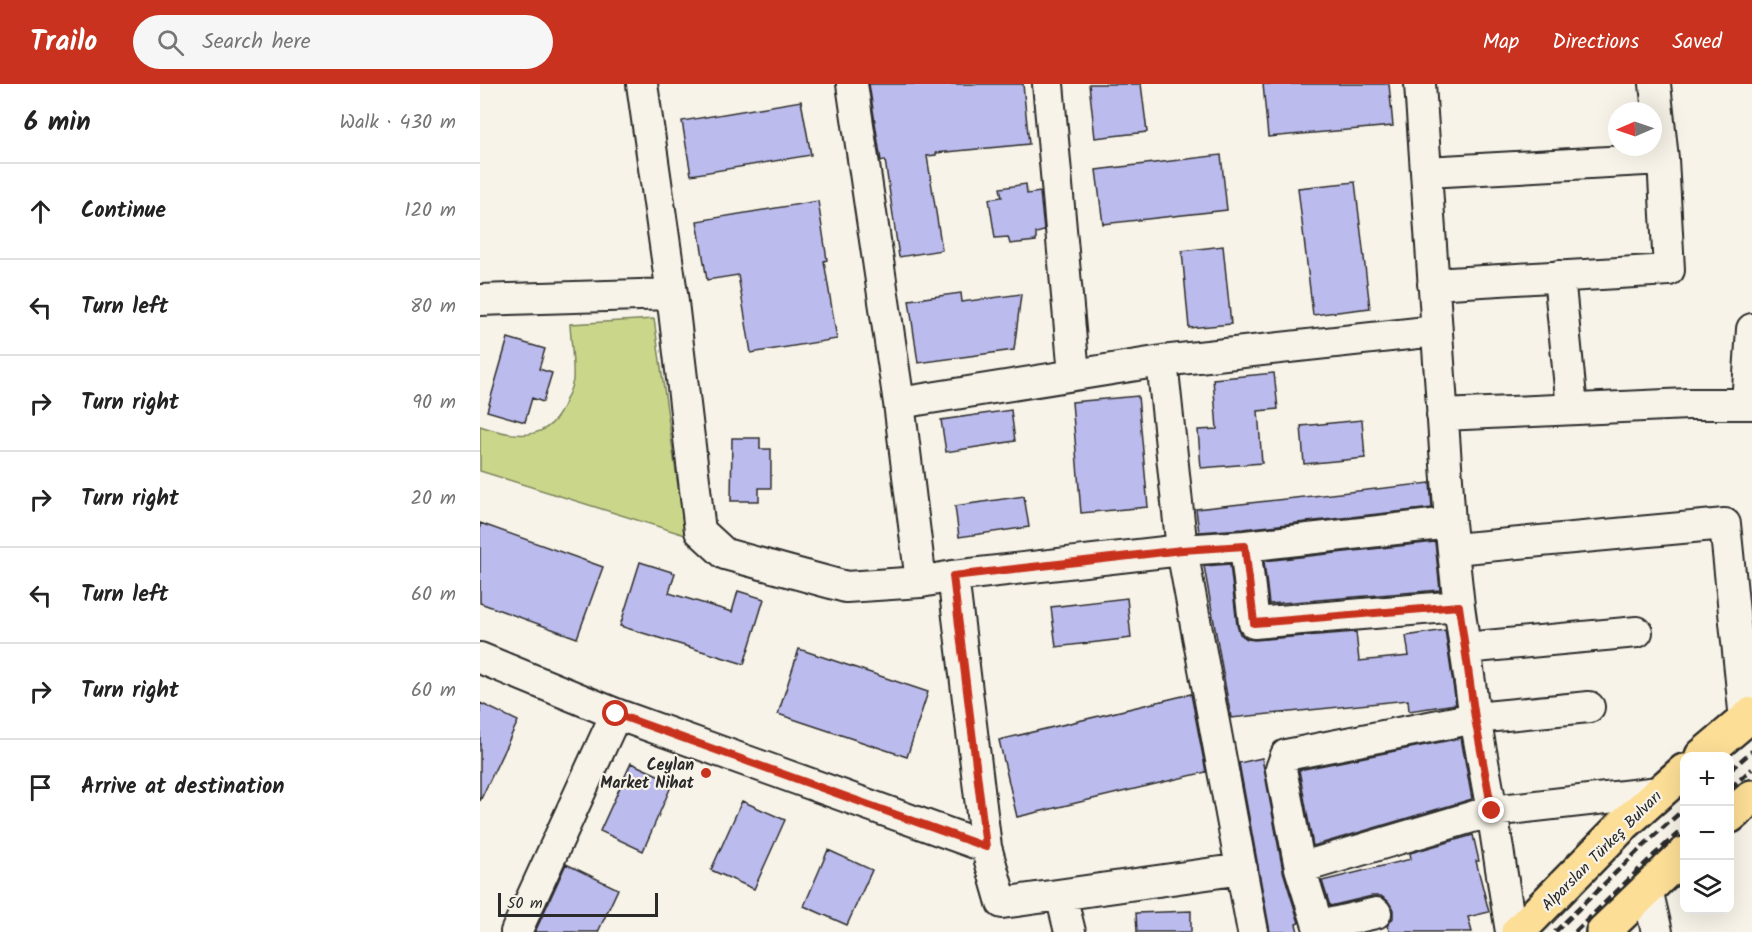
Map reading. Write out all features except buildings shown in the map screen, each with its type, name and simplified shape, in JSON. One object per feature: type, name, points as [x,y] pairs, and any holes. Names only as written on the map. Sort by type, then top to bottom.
[{"type":"main road","points":[[1707,752],[1749,717]]},
{"type":"main road","name":"Alparslan Türkeş Bulvarı","points":[[1518,932],[1624,824],[1680,774]]},
{"type":"main road","points":[[1734,813],[1752,797]]},
{"type":"main road","points":[[1603,932],[1680,858]]},
{"type":"street","points":[[642,84],[672,294],[700,531],[725,554],[846,587],[921,582],[953,576],[1182,550],[1725,524],[1741,584],[1749,717]]},
{"type":"street","points":[[852,84],[899,403],[921,582]]},
{"type":"street","points":[[1048,84],[1074,374]]},
{"type":"street","points":[[1420,84],[1442,415],[1459,606],[1475,718],[1511,932]]},
{"type":"street","points":[[1433,284],[1669,270],[1663,159],[1655,84]]},
{"type":"street","points":[[1426,172],[1663,159]]},
{"type":"street","points":[[1559,276],[1572,408]]},
{"type":"street","points":[[480,300],[672,294]]},
{"type":"street","points":[[1442,415],[1572,408],[1749,404],[1752,329]]},
{"type":"street","points":[[899,403],[1162,361],[1436,331]]},
{"type":"street","points":[[1162,361],[1182,550],[1253,932]]},
{"type":"street","points":[[1245,546],[1254,623],[1459,606]]},
{"type":"street","points":[[953,576],[986,847],[1002,903],[1242,869]]},
{"type":"street","points":[[1465,648],[1637,632]]},
{"type":"street","points":[[480,658],[616,714],[986,847]]},
{"type":"street","points":[[1376,914],[1319,929],[1300,868],[1281,769],[1286,755],[1475,718],[1589,707]]},
{"type":"street","points":[[516,932],[616,714]]},
{"type":"street","points":[[1300,868],[1492,811],[1659,792]]},
{"type":"street","points":[[1647,889],[1657,932]]},
{"type":"street","points":[[1061,895],[1070,932]]},
{"type":"green space","points":[[654,319],[685,535],[480,471],[480,426],[506,433],[530,434],[550,425],[558,415],[573,380],[570,324]]},
{"type":"railway","points":[[1734,767],[1752,751]]},
{"type":"railway","points":[[1734,785],[1752,769]]},
{"type":"railway","points":[[1555,932],[1680,813]]},
{"type":"railway","points":[[1575,932],[1680,832]]},
{"type":"place","name":"Ceylan Market Nihat","points":[[706,773]]},
{"type":"route","points":[[616,714],[986,847],[953,576],[1182,550],[1245,546],[1254,623],[1459,606],[1475,718],[1492,811]]}]
